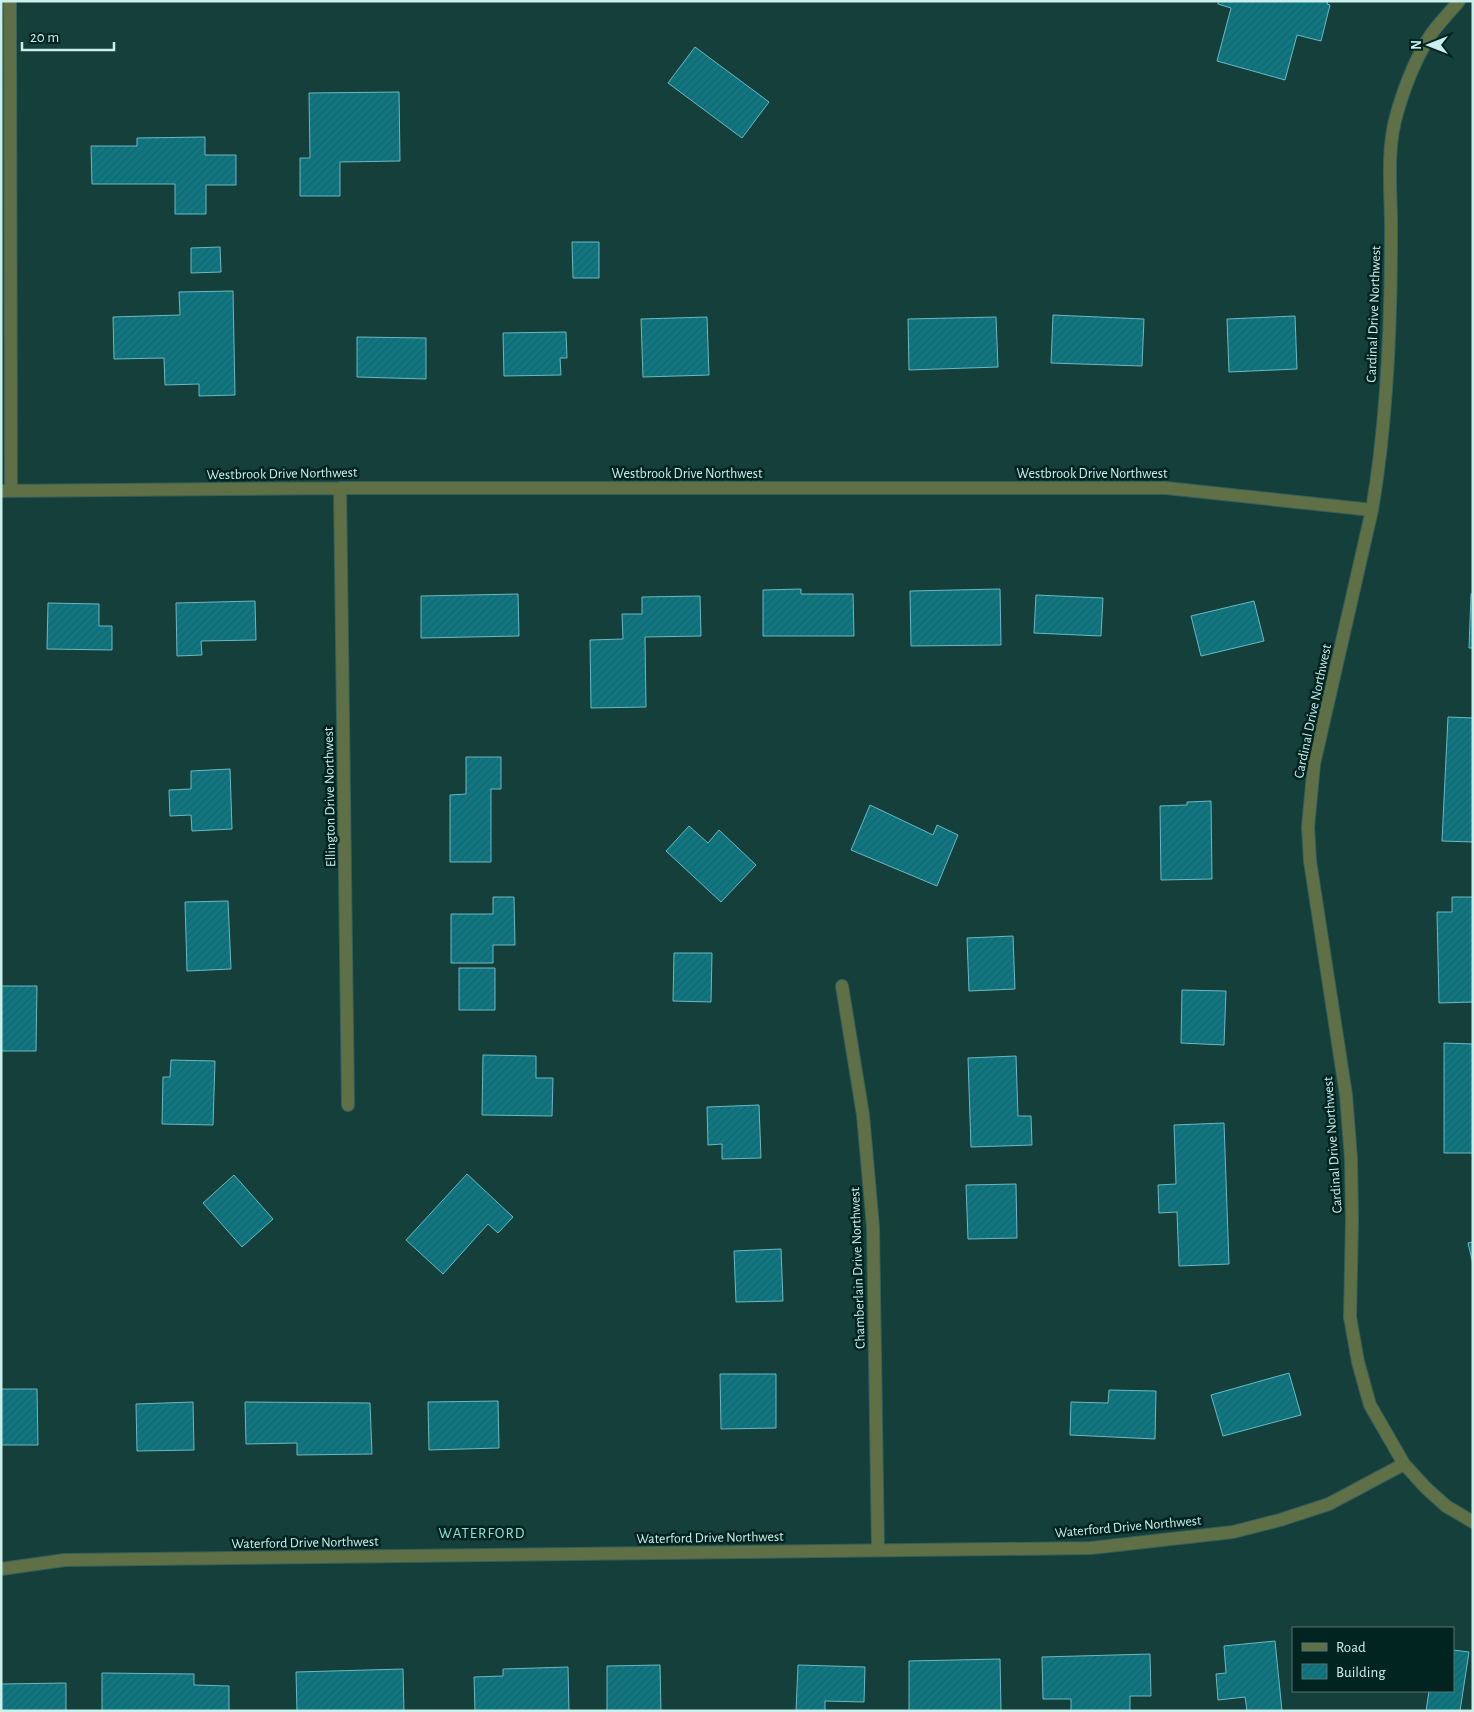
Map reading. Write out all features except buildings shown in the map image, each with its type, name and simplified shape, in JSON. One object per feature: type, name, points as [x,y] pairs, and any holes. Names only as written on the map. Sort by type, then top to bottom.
[{"type":"street","points":[[6,491],[10,1]]},
{"type":"street","name":"Cardinal Drive Northwest","points":[[1459,1],[1432,33],[1410,72],[1396,114],[1390,153],[1392,238],[1387,364],[1379,470],[1372,510],[1314,764],[1308,827],[1310,861],[1346,1095],[1351,1158],[1352,1211],[1350,1317],[1358,1362],[1370,1405],[1404,1464],[1446,1506],[1473,1522]]},
{"type":"street","name":"Westbrook Drive Northwest","points":[[6,491],[340,488],[1166,488],[1372,510]]},
{"type":"street","name":"Ellington Drive Northwest","points":[[340,488],[348,1105]]},
{"type":"street","name":"Chamberlain Drive Northwest","points":[[842,986],[862,1115],[873,1227],[878,1550]]},
{"type":"street","name":"Waterford Drive Northwest","points":[[1,1568],[65,1560],[1091,1548],[1233,1532],[1280,1520],[1329,1504],[1404,1464]]},
{"type":"district","name":"WATERFORD","points":[[482,1533]]}]
